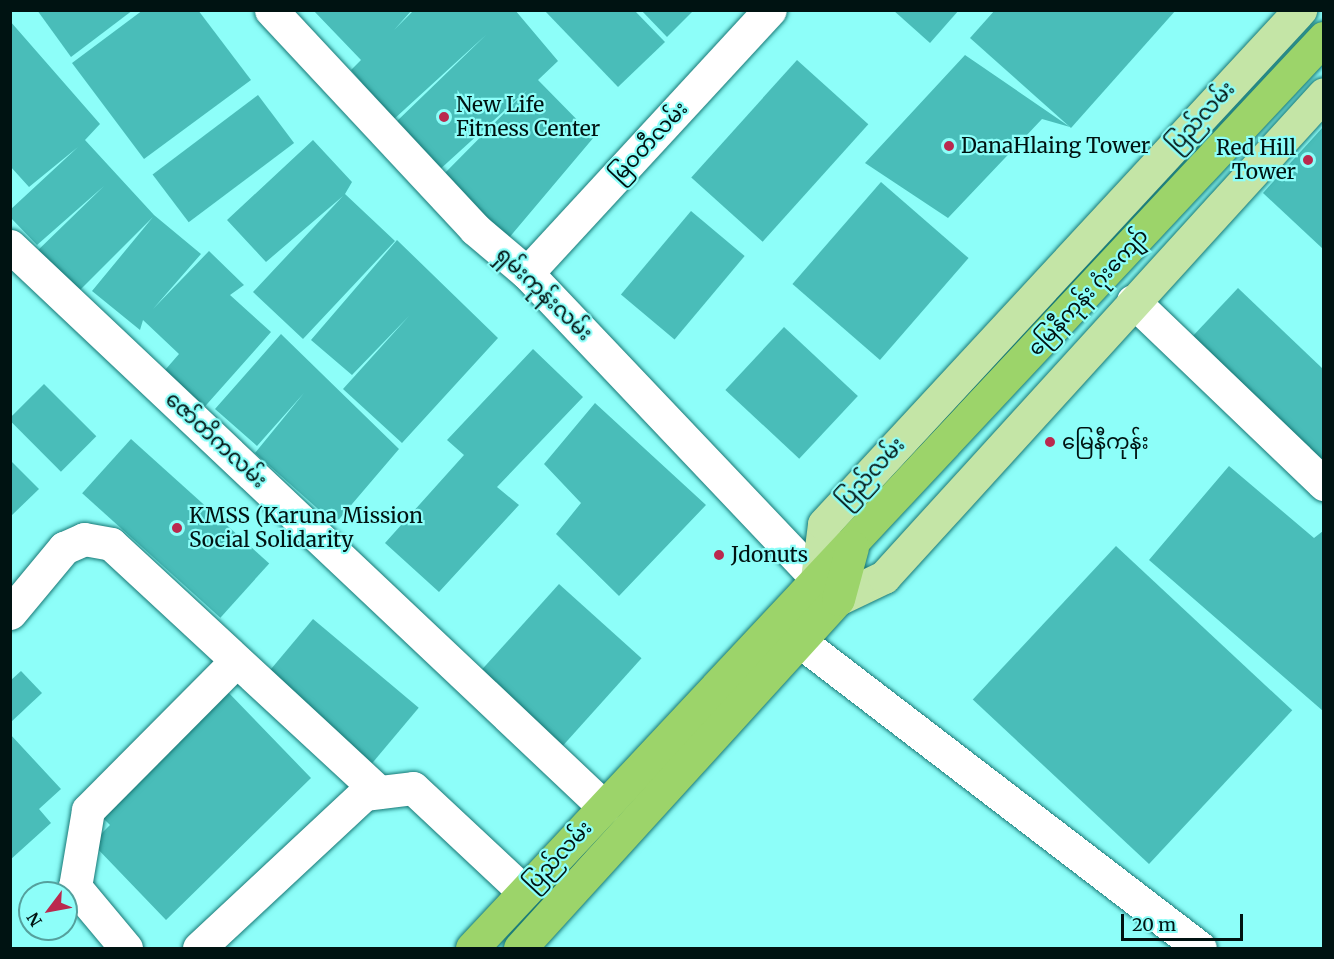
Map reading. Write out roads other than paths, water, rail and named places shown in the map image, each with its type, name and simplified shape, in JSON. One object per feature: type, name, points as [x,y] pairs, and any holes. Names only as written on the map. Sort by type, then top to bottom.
[{"type":"highway","name":"မြေနီကုန်း ဂုံးကျော်","points":[[828,589],[852,547],[1323,38]]},
{"type":"highway","name":"ပြည်လမ်း","points":[[520,948],[802,643],[828,589]]},
{"type":"highway","name":"ပြည်လမ်း","points":[[472,948],[604,807],[828,589]]},
{"type":"main road","name":"ပြည်လမ်း","points":[[1288,15],[824,524],[828,589],[884,577],[1323,94]]},
{"type":"street","name":"ရှမ်းကုန်းလမ်း","points":[[271,10],[475,229],[527,273],[828,589]]},
{"type":"street","name":"မြဝတီလမ်း","points":[[527,273],[770,10]]},
{"type":"street","name":"ဇော်တိကလမ်း","points":[[10,246],[604,807]]},
{"type":"street","points":[[1133,301],[1323,484]]},
{"type":"street","points":[[10,613],[64,548],[84,539],[111,544],[379,792]]},
{"type":"street","points":[[802,643],[1200,948]]},
{"type":"street","points":[[126,948],[75,887],[88,810],[236,661]]},
{"type":"street","points":[[199,948],[364,794],[413,788],[524,892]]},
{"type":"place","name":"New Life Fitness Center","points":[[444,117]]},
{"type":"place","name":"DanaHlaing Tower","points":[[949,146]]},
{"type":"place","name":"Red Hill Tower","points":[[1308,160]]},
{"type":"place","name":"မြေနီကုန်း","points":[[1050,442]]},
{"type":"place","name":"KMSS (Karuna Mission Social Solidarity","points":[[177,528]]},
{"type":"place","name":"Jdonuts","points":[[719,555]]}]
